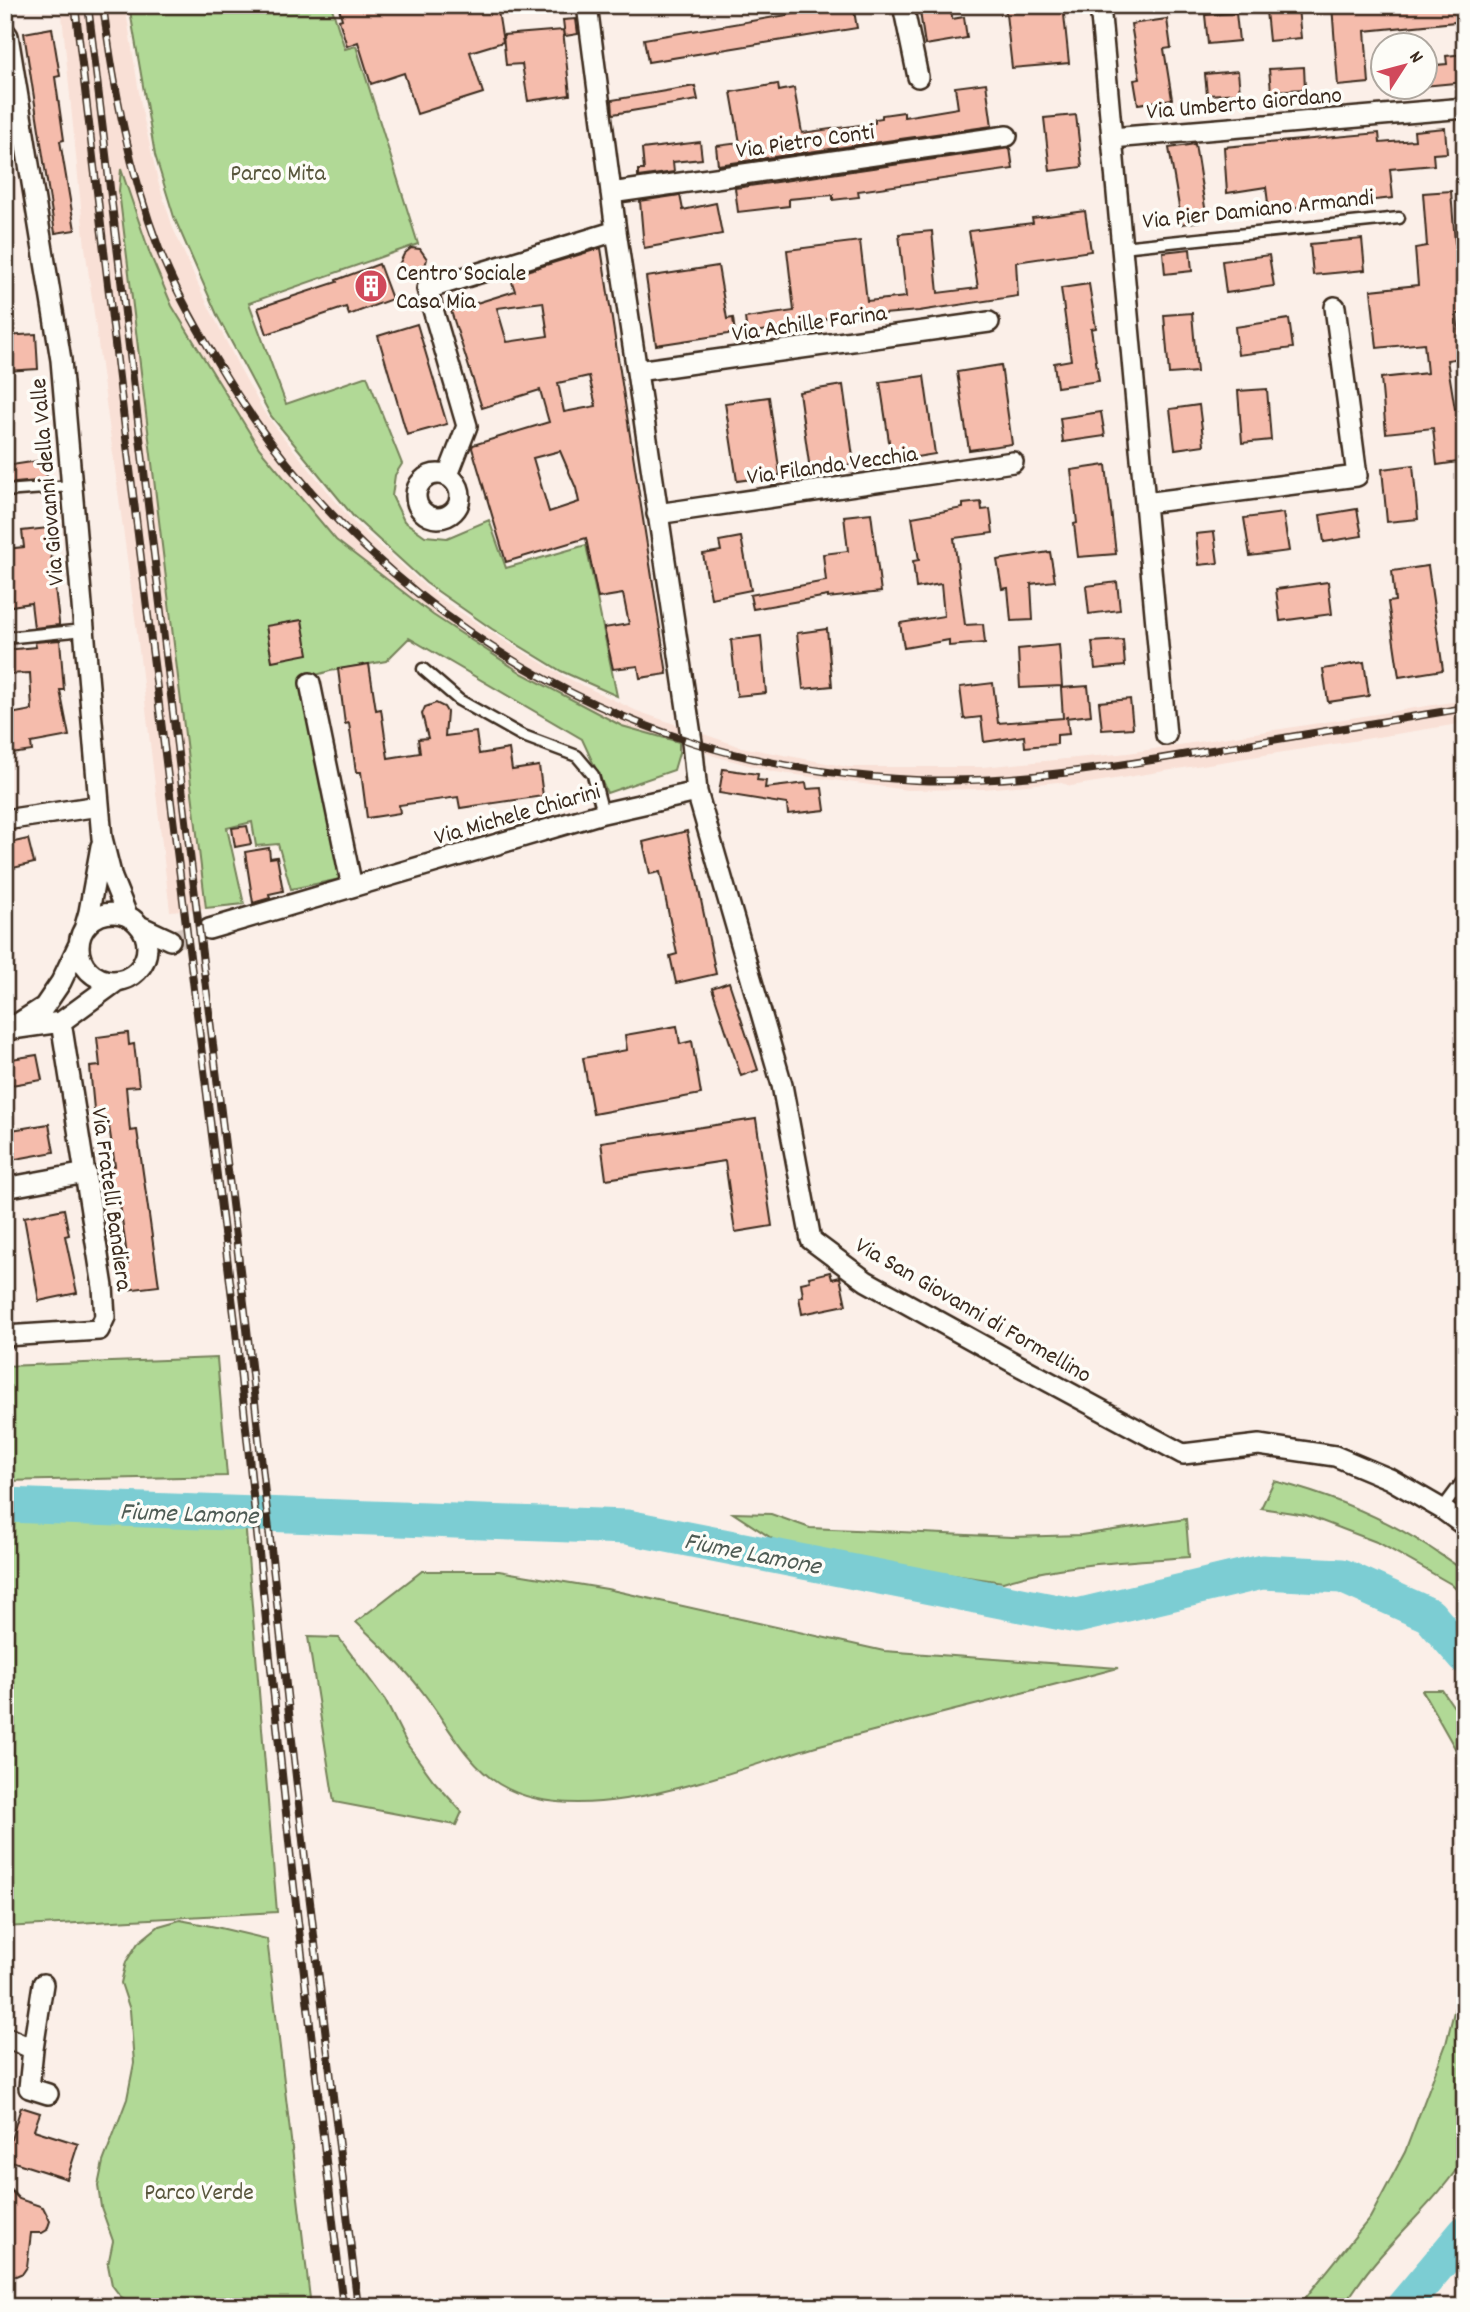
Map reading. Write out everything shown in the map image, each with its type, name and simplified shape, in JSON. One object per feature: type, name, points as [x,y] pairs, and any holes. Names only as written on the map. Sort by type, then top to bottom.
[{"type":"street","points":[[587,5],[616,232],[692,742],[697,792]]},
{"type":"street","points":[[903,5],[918,77]]},
{"type":"street","name":"Via Pier Damiano Armandi","points":[[1100,5],[1166,735]]},
{"type":"street","name":"Via Giovanni della Valle","points":[[5,32],[61,360],[102,838],[112,877],[134,921]]},
{"type":"street","name":"Via Umberto Giordano","points":[[1112,138],[1465,108]]},
{"type":"street","name":"Via Pietro Conti","points":[[611,193],[1007,136]]},
{"type":"street","points":[[448,475],[467,426],[427,289],[616,232]]},
{"type":"street","points":[[1145,503],[1357,476],[1335,307]]},
{"type":"street","name":"Via Achille Farina","points":[[637,372],[989,322]]},
{"type":"street","name":"Via Filanda Vecchia","points":[[657,514],[1013,462]]},
{"type":"street","points":[[310,683],[352,887]]},
{"type":"street","name":"Via Michele Chiarini","points":[[209,929],[603,813],[697,792]]},
{"type":"street","name":"Via San Giovanni di Formellino","points":[[697,792],[782,1085],[811,1240],[866,1281],[1182,1454],[1259,1445],[1335,1456],[1390,1479],[1442,1509],[1465,1526]]},
{"type":"street","points":[[5,820],[99,806]]},
{"type":"street","name":"Via Giovanni della Valle","points":[[85,926],[102,838]]},
{"type":"street","points":[[8,1029],[44,1007],[61,982],[85,926],[93,918],[116,912],[170,940],[146,953]]},
{"type":"street","points":[[8,1029],[61,1022],[117,981],[136,972],[143,964],[146,953],[145,934],[134,921]]},
{"type":"street","points":[[78,946],[85,968],[94,976],[117,981]]},
{"type":"street","name":"Via Fratelli Bandiera","points":[[5,1336],[99,1330],[105,1317],[86,1173],[61,1022]]},
{"type":"street","points":[[5,1188],[86,1173]]},
{"type":"street","points":[[43,1984],[29,2088],[48,2094]]},
{"type":"street","points":[[5,2037],[33,2049]]},
{"type":"lane","name":"Via Pier Damiano Armandi","points":[[1122,247],[1399,218]]},
{"type":"lane","points":[[5,491],[71,486]]},
{"type":"lane","points":[[5,638],[84,630]]},
{"type":"lane","points":[[423,669],[459,700],[521,735],[577,756],[593,775],[603,813]]},
{"type":"lane","points":[[1442,1509],[1465,1478]]},
{"type":"shaded area","points":[[61,5],[125,5],[142,111],[158,181],[173,228],[202,293],[264,412],[351,520],[435,595],[565,677],[637,711],[741,747],[848,767],[982,767],[1128,753],[1465,700],[1465,723],[1071,786],[1058,782],[984,789],[907,790],[775,772],[714,756],[679,742],[622,726],[524,674],[433,616],[336,540],[259,448],[172,306],[150,254],[121,171],[119,191],[206,908],[170,911],[136,625],[85,247]]},
{"type":"green space","name":"Parco Mita","points":[[129,5],[331,5],[345,49],[356,46],[418,244],[249,303],[286,404],[367,376],[402,464],[395,475],[392,496],[404,521],[425,536],[447,538],[489,520],[506,568],[586,545],[617,696],[561,671],[492,629],[426,583],[353,516],[271,416],[218,317],[174,217],[155,155]]},
{"type":"green space","points":[[121,169],[150,254],[172,306],[259,448],[336,540],[433,615],[523,674],[622,726],[679,742],[674,770],[607,793],[582,739],[409,638],[386,661],[302,679],[340,879],[291,889],[278,844],[256,846],[252,822],[227,828],[244,904],[206,908],[119,191]]},
{"type":"green space","points":[[217,1358],[227,1476],[5,1481],[5,1366]]},
{"type":"green space","points":[[1274,1481],[1354,1508],[1411,1536],[1465,1572],[1465,1598],[1451,1584],[1379,1543],[1306,1515],[1261,1508]]},
{"type":"green space","points":[[5,1513],[162,1520],[245,1520],[277,1912],[5,1927]]},
{"type":"green space","points":[[733,1513],[771,1514],[810,1528],[1012,1537],[1081,1535],[1186,1519],[1189,1557],[1072,1567],[1003,1582],[896,1567],[785,1547]]},
{"type":"green space","points":[[422,1571],[499,1571],[607,1589],[884,1651],[1118,1668],[816,1746],[656,1793],[613,1801],[571,1803],[533,1798],[499,1784],[477,1766],[417,1685],[356,1622]]},
{"type":"green space","points":[[308,1637],[339,1638],[385,1700],[407,1744],[433,1780],[462,1812],[456,1825],[334,1802]]},
{"type":"green space","points":[[1422,1690],[1442,1690],[1465,1723],[1465,1766]]},
{"type":"green space","name":"Parco Verde","points":[[180,1920],[267,1939],[311,2307],[140,2307],[121,2297],[112,2285],[108,2265],[113,2241],[101,2207],[98,2186],[103,2162],[127,2099],[134,2063],[130,2010],[121,1983],[126,1962],[138,1943],[159,1926]]},
{"type":"green space","points":[[1465,1966],[1465,2157],[1444,2186],[1368,2271],[1343,2307],[1298,2307],[1370,2218],[1405,2152],[1446,2044]]},
{"type":"building","points":[[338,5],[497,5],[503,42],[470,52],[483,93],[417,114],[404,73],[371,84],[358,42],[347,46],[339,20],[342,19]]},
{"type":"building","points":[[853,5],[857,28],[648,62],[644,39]]},
{"type":"building","points":[[919,5],[950,5],[952,19],[964,17],[967,38],[925,45]]},
{"type":"building","points":[[1005,5],[1063,5],[1069,63],[1012,68]]},
{"type":"building","points":[[1332,5],[1465,5],[1465,21],[1365,31],[1368,83],[1338,86]]},
{"type":"building","points":[[1298,8],[1301,38],[1269,41],[1266,11]]},
{"type":"building","points":[[1236,13],[1239,41],[1208,44],[1205,15]]},
{"type":"building","points":[[576,19],[578,34],[565,36],[563,20]]},
{"type":"building","points":[[1167,19],[1171,48],[1164,49],[1172,99],[1138,104],[1134,80],[1140,79],[1131,24]]},
{"type":"building","points":[[52,28],[60,76],[55,77],[64,140],[60,141],[75,230],[55,233],[24,33]]},
{"type":"building","points":[[563,30],[570,95],[528,101],[522,64],[506,65],[503,35]]},
{"type":"building","points":[[1465,54],[1465,82],[1438,85],[1438,65],[1447,64],[1446,56]]},
{"type":"building","points":[[1304,67],[1305,89],[1271,91],[1269,69]]},
{"type":"building","points":[[1238,71],[1240,93],[1207,95],[1205,74]]},
{"type":"building","points":[[986,83],[992,126],[718,165],[716,146],[740,143],[731,92],[778,84],[779,91],[794,88],[802,133],[875,123],[875,119],[882,118],[882,115],[904,112],[904,117],[958,108],[955,87]]},
{"type":"building","points":[[695,86],[698,100],[613,114],[612,100]]},
{"type":"building","points":[[1076,115],[1082,167],[1050,171],[1044,118]]},
{"type":"building","points":[[1445,128],[1447,153],[1433,154],[1434,165],[1390,169],[1393,198],[1366,201],[1366,198],[1269,211],[1266,187],[1227,193],[1224,147],[1379,133],[1380,143],[1415,140],[1414,131]]},
{"type":"building","points":[[700,142],[702,159],[673,162],[674,172],[638,177],[638,170],[644,170],[642,149]]},
{"type":"building","points":[[1195,144],[1207,220],[1182,224],[1169,148]]},
{"type":"building","points":[[1010,148],[1013,169],[858,191],[859,197],[833,200],[833,195],[789,199],[789,206],[738,212],[735,188]]},
{"type":"building","points":[[1451,191],[1455,243],[1465,242],[1465,313],[1457,314],[1461,358],[1447,360],[1455,409],[1459,408],[1465,461],[1437,465],[1433,428],[1386,433],[1381,378],[1427,373],[1424,343],[1377,348],[1371,290],[1418,285],[1415,248],[1427,246],[1423,193]]},
{"type":"building","points":[[680,195],[683,210],[716,203],[722,234],[644,248],[640,201]]},
{"type":"building","points":[[1085,211],[1091,251],[1016,262],[1018,296],[919,311],[824,319],[824,322],[747,333],[745,318],[794,311],[787,250],[860,241],[867,301],[906,297],[899,234],[932,231],[938,293],[978,288],[969,231],[1033,223],[1032,218]]},
{"type":"building","points":[[1362,239],[1365,270],[1313,275],[1310,244]]},
{"type":"building","points":[[411,248],[420,249],[427,259],[424,270],[417,273],[397,269],[404,254]]},
{"type":"building","points":[[601,248],[667,674],[640,678],[638,666],[613,669],[604,628],[629,624],[623,594],[598,598],[586,538],[506,562],[472,448],[473,445],[549,422],[540,390],[482,408],[451,311],[515,291],[510,276]],"holes":[[[543,302],[548,336],[507,342],[497,308]],[[589,376],[596,406],[564,412],[558,383]],[[560,451],[579,502],[549,512],[533,458]]]},
{"type":"building","points":[[1190,249],[1192,271],[1165,274],[1163,252]]},
{"type":"building","points":[[1269,255],[1274,286],[1226,293],[1222,261]]},
{"type":"building","points":[[379,264],[392,299],[349,315],[346,307],[267,334],[258,308],[337,282],[336,280]]},
{"type":"building","points":[[718,266],[727,319],[733,318],[735,333],[656,345],[646,277]]},
{"type":"building","points":[[1089,284],[1096,328],[1091,329],[1099,381],[1057,387],[1054,363],[1071,360],[1061,288]]},
{"type":"building","points":[[1192,313],[1197,372],[1169,374],[1164,315]]},
{"type":"building","points":[[1289,319],[1293,348],[1238,355],[1235,327]]},
{"type":"building","points":[[417,324],[447,424],[407,435],[378,336]]},
{"type":"building","points":[[36,334],[38,369],[5,371],[5,336]]},
{"type":"building","points":[[1001,365],[1012,444],[969,450],[957,372]]},
{"type":"building","points":[[924,376],[935,454],[892,461],[880,382]]},
{"type":"building","points":[[843,385],[854,464],[810,470],[799,392]]},
{"type":"building","points":[[1267,389],[1271,440],[1242,443],[1238,391]]},
{"type":"building","points":[[769,397],[780,475],[737,481],[725,403]]},
{"type":"building","points":[[1199,405],[1204,445],[1175,449],[1170,409]]},
{"type":"building","points":[[1101,412],[1105,436],[1063,442],[1060,418]]},
{"type":"building","points":[[45,460],[47,480],[5,484],[5,466]]},
{"type":"building","points":[[1106,465],[1116,554],[1078,557],[1071,470]]},
{"type":"building","points":[[1413,465],[1418,519],[1387,522],[1382,469]]},
{"type":"building","points":[[981,502],[982,510],[990,509],[993,533],[954,538],[965,625],[983,624],[985,643],[949,646],[949,640],[904,648],[900,623],[944,616],[941,584],[916,588],[913,561],[919,560],[912,517]]},
{"type":"building","points":[[1357,509],[1362,536],[1324,542],[1320,515]]},
{"type":"building","points":[[871,513],[881,592],[828,596],[753,609],[750,595],[826,581],[823,554],[848,551],[844,516]]},
{"type":"building","points":[[1283,513],[1289,551],[1250,556],[1244,518]]},
{"type":"building","points":[[48,528],[59,625],[34,628],[31,603],[5,607],[5,549],[24,547],[22,531]]},
{"type":"building","points":[[1214,532],[1218,563],[1199,565],[1196,534]]},
{"type":"building","points":[[741,537],[751,590],[711,598],[703,554],[721,551],[719,541]]},
{"type":"building","points":[[1050,552],[1055,581],[1031,584],[1033,620],[1011,621],[1008,588],[1002,589],[997,560]]},
{"type":"building","points":[[1428,566],[1443,670],[1399,677],[1388,602],[1395,601],[1392,571]]},
{"type":"building","points":[[1117,582],[1120,610],[1089,614],[1086,586]]},
{"type":"building","points":[[1328,582],[1332,614],[1280,621],[1276,589]]},
{"type":"building","points":[[302,620],[308,654],[272,661],[266,626]]},
{"type":"building","points":[[827,629],[832,686],[803,689],[797,633]]},
{"type":"building","points":[[761,636],[766,693],[737,696],[731,640]]},
{"type":"building","points":[[60,640],[64,690],[60,690],[69,736],[31,743],[32,751],[5,755],[5,715],[32,710],[30,673],[5,674],[5,650],[36,647],[35,642]]},
{"type":"building","points":[[1123,640],[1125,666],[1095,669],[1092,642]]},
{"type":"building","points":[[1059,645],[1062,686],[1020,688],[1018,649]]},
{"type":"building","points":[[1364,662],[1369,696],[1328,702],[1323,669]]},
{"type":"building","points":[[369,664],[376,710],[381,709],[388,758],[420,753],[418,739],[428,738],[422,714],[425,707],[436,703],[447,712],[445,736],[476,732],[479,754],[509,749],[512,770],[539,766],[543,796],[460,808],[458,797],[399,805],[400,813],[367,818],[361,772],[356,772],[349,723],[345,724],[338,669]]},
{"type":"building","points":[[993,683],[998,723],[1063,718],[1061,688],[1088,686],[1091,715],[1067,718],[1069,734],[1057,735],[1057,744],[1025,747],[1024,736],[984,742],[981,717],[964,719],[960,687]]},
{"type":"building","points":[[1130,699],[1133,728],[1102,730],[1099,702]]},
{"type":"building","points":[[723,769],[758,774],[757,780],[766,781],[765,788],[806,783],[807,789],[822,788],[825,810],[788,814],[787,804],[719,793]]},
{"type":"building","points":[[247,826],[251,844],[235,847],[232,828]]},
{"type":"building","points":[[687,831],[716,974],[676,983],[670,956],[677,954],[660,872],[650,874],[643,842]]},
{"type":"building","points":[[28,839],[34,863],[5,870],[5,844]]},
{"type":"building","points":[[269,848],[270,858],[277,857],[283,891],[269,894],[270,898],[253,903],[245,852]]},
{"type":"building","points":[[729,982],[758,1070],[741,1076],[712,988]]},
{"type":"building","points":[[677,1026],[680,1044],[692,1041],[701,1094],[593,1114],[583,1058],[627,1050],[625,1035]]},
{"type":"building","points":[[128,1033],[129,1045],[134,1044],[139,1086],[126,1087],[130,1131],[137,1130],[159,1286],[126,1290],[122,1265],[128,1264],[118,1189],[111,1190],[108,1167],[115,1166],[108,1119],[95,1120],[90,1067],[100,1066],[97,1037]]},
{"type":"building","points":[[37,1055],[42,1080],[5,1086],[5,1060]]},
{"type":"building","points":[[756,1119],[772,1226],[735,1232],[725,1161],[606,1179],[601,1142]]},
{"type":"building","points":[[49,1124],[54,1152],[5,1161],[5,1131]]},
{"type":"building","points":[[64,1209],[69,1235],[65,1236],[77,1293],[39,1301],[24,1217]]},
{"type":"building","points":[[830,1272],[832,1279],[840,1277],[846,1305],[802,1314],[799,1297],[803,1296],[801,1283],[810,1281],[809,1277]]},
{"type":"building","points":[[21,2107],[40,2113],[34,2130],[78,2144],[67,2179],[5,2159]]},
{"type":"building","points":[[5,2184],[19,2199],[43,2207],[50,2221],[47,2230],[31,2233],[27,2267],[23,2273],[16,2276],[5,2274]]},
{"type":"waterway","name":"Fiume Lamone","points":[[5,1505],[627,1527],[1077,1616],[1262,1572],[1342,1576],[1429,1615],[1465,1657]]},
{"type":"waterway","name":"Fiume Lamone","points":[[1403,2307],[1465,2233]]},
{"type":"tunnel","points":[[170,940],[209,929]]},
{"type":"railway","points":[[75,5],[235,1322],[292,1870],[343,2307]]},
{"type":"railway","points":[[88,5],[246,1320],[306,1868],[358,2307]]},
{"type":"railway","points":[[103,5],[124,129],[139,189],[159,249],[200,333],[259,426],[307,487],[361,544],[420,595],[484,642],[551,682],[622,716],[722,751],[804,768],[915,780],[986,780],[1094,769],[1465,708]]},
{"type":"place","name":"Centro Sociale Casa Mia","points":[[371,286]]}]
